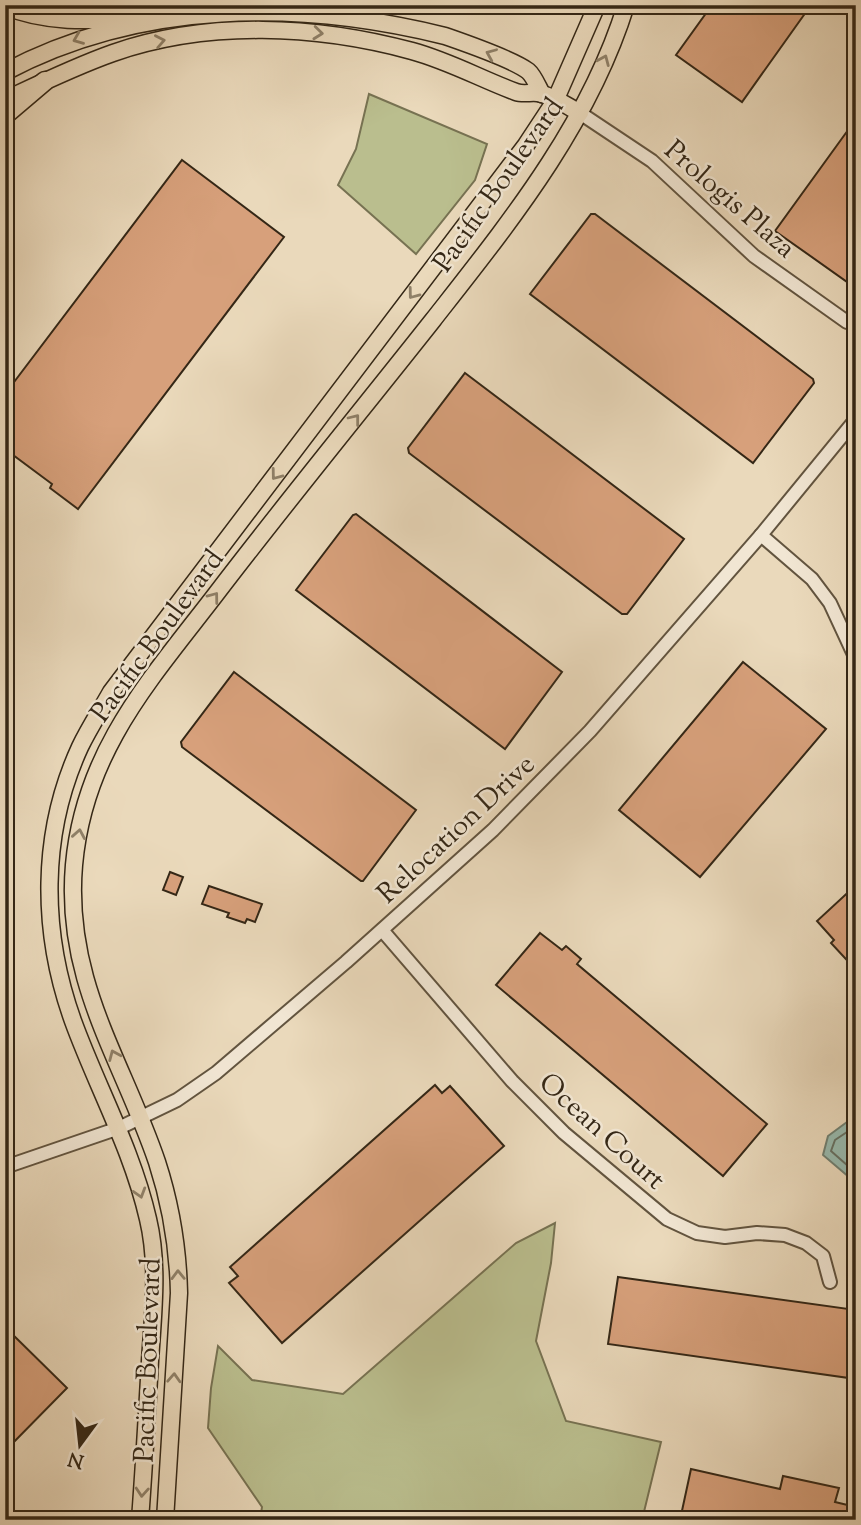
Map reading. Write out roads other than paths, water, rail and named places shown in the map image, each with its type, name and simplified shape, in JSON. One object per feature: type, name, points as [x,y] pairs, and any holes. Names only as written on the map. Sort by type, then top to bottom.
[{"type":"highway","points":[[5,5],[27,12],[66,18],[158,16]]},
{"type":"highway","points":[[5,115],[45,81]]},
{"type":"main road","name":"Pacific Boulevard","points":[[140,1520],[154,1303],[154,1255],[149,1220],[119,1128],[73,1021],[53,948],[49,874],[56,824],[68,777],[80,746],[111,692],[526,145],[597,5]]},
{"type":"main road","name":"Pacific Boulevard","points":[[165,1520],[179,1293],[178,1257],[168,1200],[140,1118],[96,1014],[78,951],[74,919],[74,864],[82,817],[98,766],[132,705],[230,575],[472,270],[561,148],[580,113],[626,5]]},
{"type":"main road","points":[[5,72],[97,32],[158,16],[213,8],[273,6],[377,18],[454,39],[530,72],[549,97]]},
{"type":"main road","points":[[5,100],[115,52],[159,41],[238,31],[292,30],[355,38],[401,49],[452,64],[519,93],[549,97],[580,113]]},
{"type":"street","name":"Prologis Plaza","points":[[580,113],[652,161],[754,256],[847,322]]},
{"type":"street","name":"Relocation Drive","points":[[5,1167],[119,1128],[177,1100],[216,1073],[382,930],[531,793],[590,731],[761,535],[856,419]]},
{"type":"street","points":[[761,535],[812,579],[836,615],[856,659]]},
{"type":"street","name":"Ocean Court","points":[[382,930],[512,1081],[564,1133],[667,1219],[697,1233],[725,1237],[757,1233],[785,1235],[806,1243],[823,1256],[830,1282]]},
{"type":"water","points":[[851,1119],[856,1120],[856,1183],[823,1155],[828,1136]]}]
